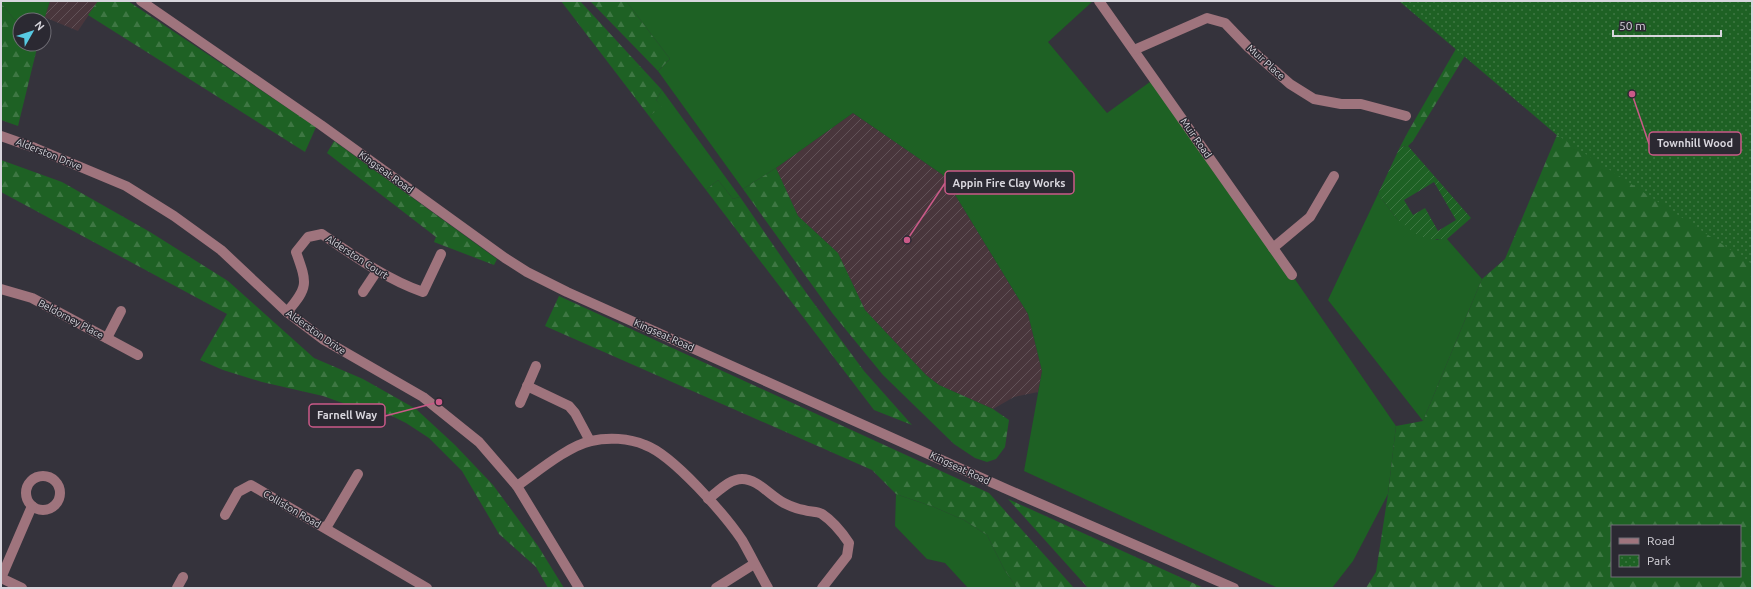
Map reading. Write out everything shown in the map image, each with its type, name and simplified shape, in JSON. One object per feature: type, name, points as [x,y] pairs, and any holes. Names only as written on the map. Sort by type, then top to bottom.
[{"type":"street","name":"Kingseat Road","points":[[140,1],[321,125],[505,258],[528,272],[567,292],[929,453],[996,485],[1234,588]]},
{"type":"street","name":"Muir Road","points":[[1099,1],[1292,275]]},
{"type":"street","name":"Muir Place","points":[[1134,50],[1207,18],[1225,23],[1248,47],[1290,84],[1314,99],[1341,104],[1361,104],[1406,116]]},
{"type":"street","name":"Alderston Drive","points":[[1,136],[126,186],[174,216],[221,250],[287,312],[324,340],[423,397],[479,442],[516,486],[579,588]]},
{"type":"street","points":[[1273,248],[1310,217],[1334,176]]},
{"type":"street","name":"Alderston Court","points":[[287,312],[301,296],[305,277],[296,252],[308,237],[322,234],[377,271],[401,284],[423,292],[441,254]]},
{"type":"street","points":[[363,292],[377,271]]},
{"type":"street","name":"Beldorney Place","points":[[1,289],[32,298],[138,355]]},
{"type":"street","points":[[107,338],[121,311]]},
{"type":"street","points":[[520,403],[536,366]]},
{"type":"street","points":[[527,386],[569,406],[575,413],[590,441]]},
{"type":"street","points":[[516,486],[562,454],[590,441],[611,439],[626,440],[646,445],[664,455],[708,499],[741,540],[768,588]]},
{"type":"street","name":"Colliston Road","points":[[326,528],[358,474]]},
{"type":"street","points":[[708,499],[733,481],[741,479],[750,480],[784,503],[802,510],[820,513],[837,525],[849,543],[847,556],[822,588]]},
{"type":"street","name":"Colliston Road","points":[[225,515],[238,492],[251,486],[326,528],[427,588]]},
{"type":"street","points":[[22,588],[1,578],[32,506]]},
{"type":"street","points":[[716,588],[754,564]]},
{"type":"street","points":[[177,588],[183,577]]},
{"type":"shaded area","points":[[50,1],[98,1],[78,31],[52,20],[52,12],[46,12]]},
{"type":"shaded area","points":[[853,113],[943,175],[1028,314],[1042,371],[1038,392],[1014,397],[993,409],[939,385],[926,375],[865,310],[838,253],[798,216],[776,168]]},
{"type":"green space","points":[[2,1],[50,1],[47,12],[12,12],[12,17],[1,3]]},
{"type":"green space","points":[[98,1],[128,1],[316,127],[305,152],[88,15]]},
{"type":"green space","points":[[561,1],[580,1],[662,90],[656,100],[662,107],[649,116]]},
{"type":"green space","points":[[590,1],[626,1],[670,59],[658,71]]},
{"type":"green space","points":[[626,1],[1093,1],[1048,42],[1107,113],[1154,79],[1396,426],[1388,494],[1353,561],[1332,588],[1278,588],[1024,471],[1042,371],[1028,314],[943,175],[853,113],[776,168],[743,189],[658,71],[670,59]]},
{"type":"green space","points":[[1399,1],[1752,1],[1752,264],[1557,135]]},
{"type":"green space","points":[[1752,1],[1752,588],[1366,588],[1376,572],[1388,494],[1396,426],[1423,421],[1482,279],[1505,259],[1557,135],[1466,54],[1413,141],[1408,146],[1400,147],[1457,47]]},
{"type":"green space","points":[[1,3],[12,17],[12,52],[36,52],[18,126],[1,120]]},
{"type":"green space","points":[[662,90],[740,197],[733,199],[718,180],[706,190],[649,116],[661,107],[656,100]]},
{"type":"green space","points":[[334,141],[497,259],[494,265],[434,242],[436,237],[327,153]]},
{"type":"green space","points":[[1408,146],[1471,218],[1447,239],[1427,239],[1414,233],[1397,219],[1378,194],[1400,147]],"holes":[[[1434,182],[1456,220],[1438,231],[1425,208],[1413,215],[1404,200]]]},
{"type":"green space","points":[[1,160],[62,182],[150,232],[228,281],[314,358],[363,379],[416,409],[455,445],[493,485],[538,546],[564,588],[548,588],[536,567],[499,534],[462,471],[429,438],[406,423],[382,411],[365,411],[323,396],[262,382],[223,370],[200,360],[227,314],[1,192]]},
{"type":"green space","points":[[776,168],[798,216],[838,253],[865,310],[926,375],[939,385],[993,409],[1009,420],[1005,447],[996,459],[987,462],[975,458],[954,444],[883,375],[833,314],[743,189]]},
{"type":"green space","points":[[718,180],[733,199],[740,197],[807,294],[864,371],[912,425],[874,410],[706,190]]},
{"type":"green space","points":[[1378,194],[1397,219],[1437,240],[1443,238],[1447,239],[1482,279],[1423,421],[1328,300]]},
{"type":"green space","points":[[559,296],[989,493],[1074,588],[1017,588],[1004,569],[987,535],[964,520],[934,507],[896,494],[872,470],[545,326]]},
{"type":"green space","points":[[896,494],[934,507],[964,520],[987,535],[1004,569],[1017,588],[968,588],[945,563],[927,559],[895,526]]},
{"type":"green space","points":[[1008,499],[1204,588],[1088,588]]},
{"type":"place","name":"Townhill Wood","points":[[1632,94]]},
{"type":"place","name":"Appin Fire Clay Works","points":[[907,240]]},
{"type":"place","name":"Farnell Way","points":[[439,402]]}]
